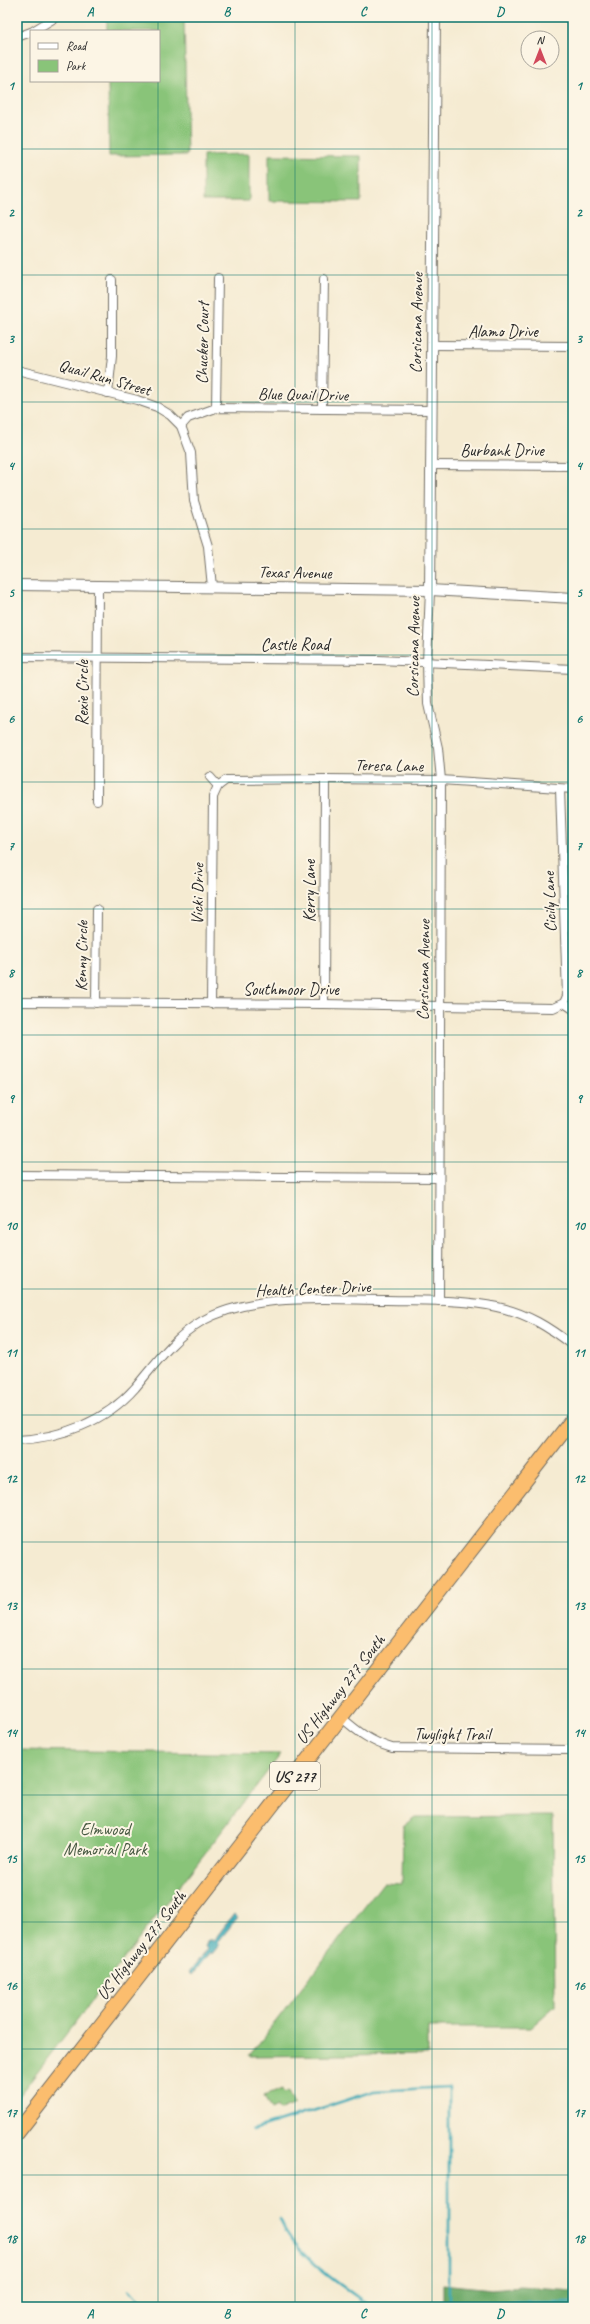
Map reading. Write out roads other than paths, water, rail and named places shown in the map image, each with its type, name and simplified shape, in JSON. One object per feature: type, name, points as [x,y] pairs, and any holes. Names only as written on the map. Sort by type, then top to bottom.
[{"type":"highway","name":"US Highway 277 South","points":[[17,2132],[573,1420]]},
{"type":"street","points":[[35,30],[56,17]]},
{"type":"street","name":"Corsicana Avenue","points":[[435,17],[430,590],[427,662],[428,704],[438,748],[441,780],[438,1178],[439,1301]]},
{"type":"street","points":[[17,37],[30,33]]},
{"type":"street","name":"Chucker Court","points":[[216,408],[218,278]]},
{"type":"street","points":[[322,409],[324,279]]},
{"type":"street","points":[[108,393],[112,356],[112,280]]},
{"type":"street","name":"Alamo Drive","points":[[432,345],[573,346]]},
{"type":"street","name":"Quail Run Street","points":[[17,370],[157,407],[180,426],[191,453],[194,501],[208,546],[212,587]]},
{"type":"street","name":"Blue Quail Drive","points":[[180,426],[188,418],[216,408],[431,410]]},
{"type":"street","name":"Burbank Drive","points":[[431,465],[573,466]]},
{"type":"street","name":"Texas Avenue","points":[[17,585],[430,590],[573,598]]},
{"type":"street","name":"Rexie Circle","points":[[97,801],[98,585]]},
{"type":"street","name":"Castle Road","points":[[17,657],[427,662],[573,669]]},
{"type":"street","points":[[210,777],[218,786]]},
{"type":"street","name":"Teresa Lane","points":[[218,786],[226,780],[325,779],[441,780],[573,789]]},
{"type":"street","name":"Kerry Lane","points":[[324,1004],[325,779]]},
{"type":"street","name":"Vicki Drive","points":[[211,1004],[213,796],[218,786]]},
{"type":"street","name":"Cicily Lane","points":[[560,789],[567,996],[564,1003]]},
{"type":"street","name":"Kenny Circle","points":[[96,1002],[97,909]]},
{"type":"street","name":"Southmoor Drive","points":[[17,1002],[324,1004],[553,1008],[564,1003]]},
{"type":"street","points":[[564,1003],[573,1009]]},
{"type":"street","points":[[17,1175],[438,1178]]},
{"type":"street","name":"Health Center Drive","points":[[17,1440],[61,1434],[109,1411],[134,1389],[165,1352],[182,1336],[202,1321],[225,1310],[270,1302],[318,1300],[471,1302],[522,1314],[542,1324],[573,1346]]},
{"type":"street","name":"Twylight Trail","points":[[341,1717],[361,1735],[374,1743],[392,1748],[573,1750]]},
{"type":"water","points":[[234,1914],[238,1917],[218,1942],[220,1944],[212,1954],[210,1952],[192,1975],[189,1972],[207,1949],[205,1947],[208,1940],[214,1940]]},
{"type":"waterway","points":[[253,2130],[375,2091],[449,2087],[449,2304]]},
{"type":"waterway","points":[[280,2220],[287,2234],[307,2258],[332,2279],[371,2307]]},
{"type":"waterway","points":[[130,2290],[145,2307]]},
{"type":"waterway","points":[[413,2307],[427,2304],[573,2302]]},
{"type":"park label","name":"Elmwood Memorial Park","points":[[105,1839]]}]
